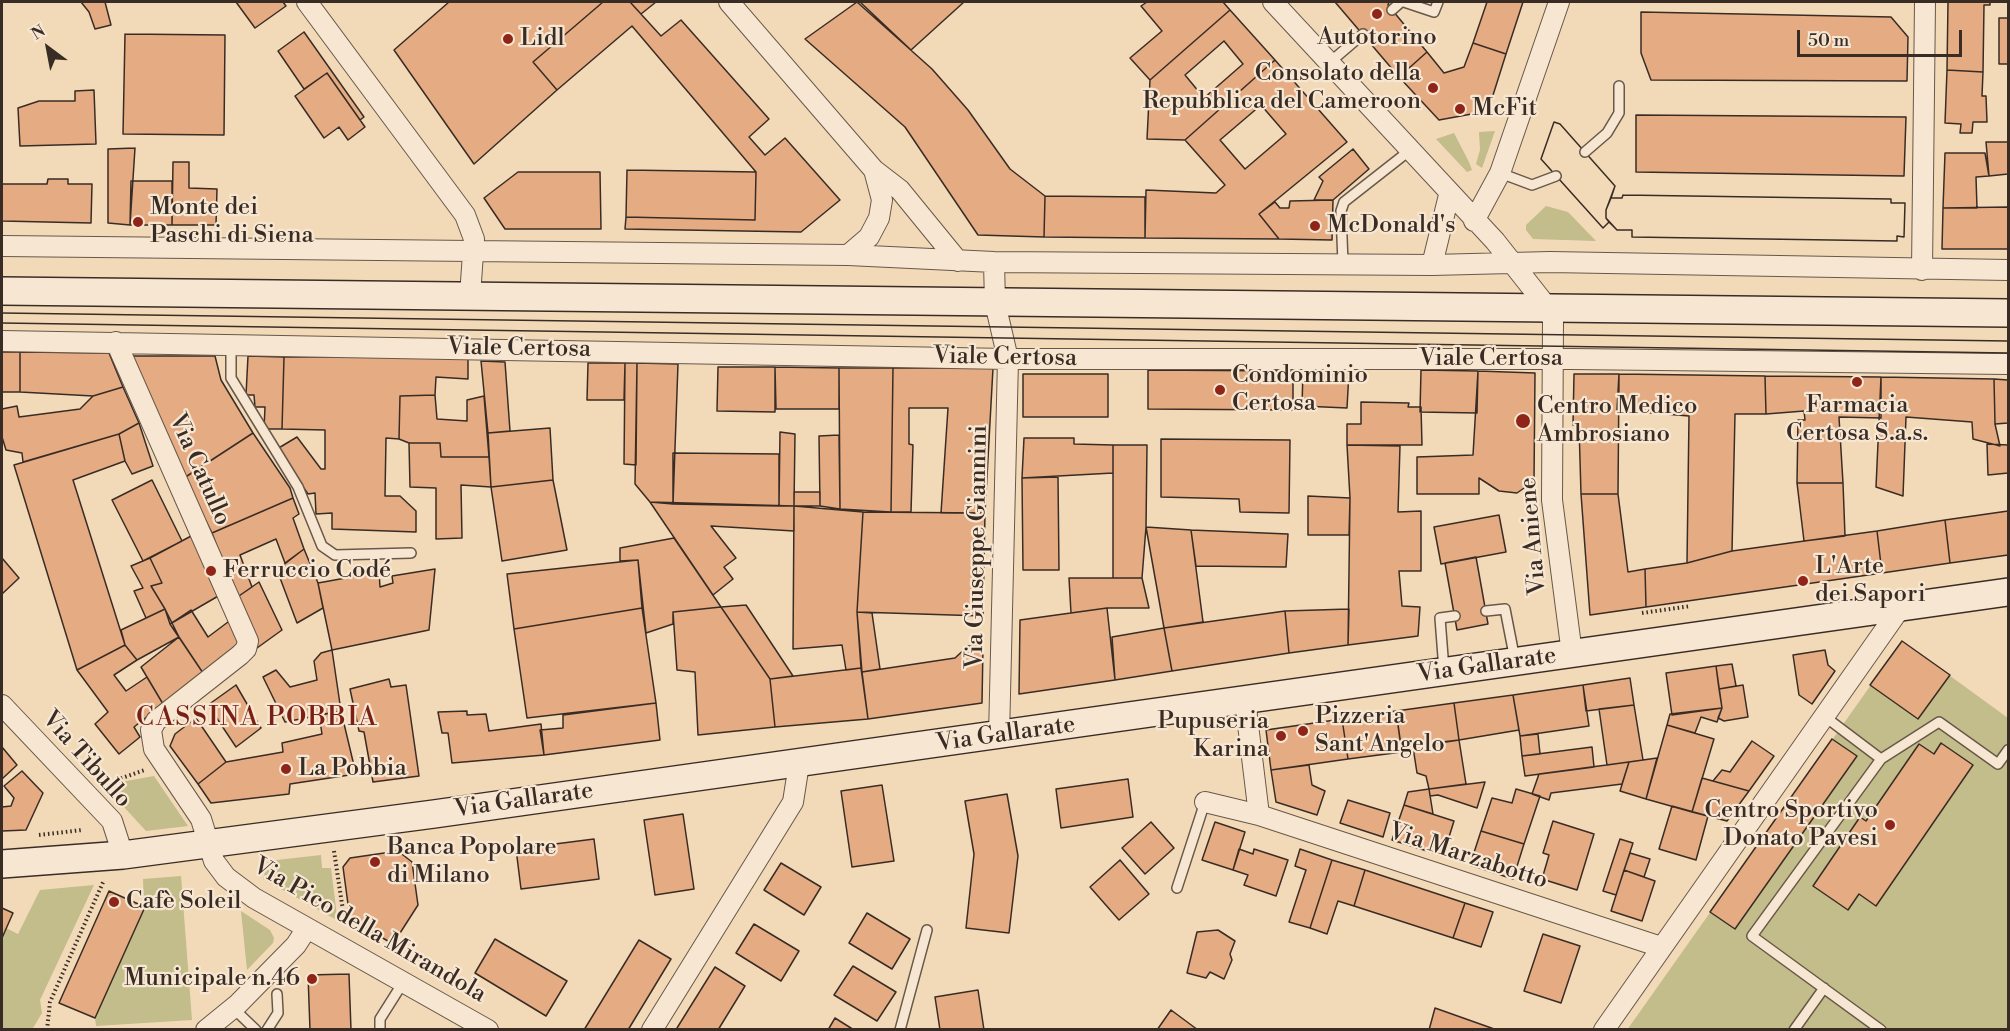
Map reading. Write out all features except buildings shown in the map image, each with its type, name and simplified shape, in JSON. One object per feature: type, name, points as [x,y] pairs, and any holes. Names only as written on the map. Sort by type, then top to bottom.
[{"type":"street","points":[[307,2],[465,215],[474,239],[470,296]]},
{"type":"street","points":[[729,2],[874,170],[900,190],[958,261]]},
{"type":"street","points":[[1273,2],[1449,195],[1495,241],[1547,307]]},
{"type":"street","points":[[1474,221],[1500,173],[1558,2]]},
{"type":"street","points":[[1922,270],[1925,2]]},
{"type":"street","points":[[848,255],[869,237],[879,219],[882,200],[874,170]]},
{"type":"street","points":[[1432,265],[1449,195]]},
{"type":"street","points":[[2,246],[848,255],[994,262],[1432,265],[1511,262],[2008,270]]},
{"type":"street","name":"Via Giuseppe Giannini","points":[[994,262],[995,303],[1008,359],[999,736]]},
{"type":"street","points":[[2,291],[2008,313]]},
{"type":"street","name":"Via Aniene","points":[[1547,307],[1554,326],[1552,500],[1572,654]]},
{"type":"street","name":"Viale Certosa","points":[[2,341],[1008,359],[1554,359],[2008,364]]},
{"type":"street","name":"Via Catullo","points":[[116,342],[248,640],[240,656],[156,722],[152,730],[151,739],[162,762],[201,819],[209,844]]},
{"type":"street","name":"Via Gallarate","points":[[2,864],[123,855],[799,764],[2008,592]]},
{"type":"street","points":[[1604,1029],[1901,607]]},
{"type":"street","points":[[1245,700],[1259,815]]},
{"type":"street","name":"Via Tibullo","points":[[2,705],[112,821],[123,855]]},
{"type":"street","points":[[652,1029],[793,802],[799,764]]},
{"type":"street","name":"Via Marzabotto","points":[[1205,802],[1259,815],[1661,947]]},
{"type":"street","name":"Via Pico della Mirandola","points":[[209,844],[214,861],[226,877],[254,898],[488,1029]]},
{"type":"street","points":[[206,1029],[233,1008],[296,945],[307,928]]},
{"type":"lane","points":[[1392,10],[1403,2],[1434,12],[1438,2]]},
{"type":"lane","points":[[1329,63],[1363,34]]},
{"type":"lane","points":[[1585,152],[1607,133],[1619,113],[1619,86]]},
{"type":"lane","points":[[1343,264],[1341,211],[1344,202],[1409,151]]},
{"type":"lane","points":[[1500,173],[1532,185],[1556,176]]},
{"type":"lane","points":[[231,344],[231,378],[298,487],[322,546],[335,555],[411,553]]},
{"type":"lane","points":[[1486,611],[1505,609],[1515,662]]},
{"type":"lane","points":[[1444,672],[1440,618],[1455,616]]},
{"type":"lane","points":[[1824,716],[1881,759]]},
{"type":"lane","points":[[1881,1029],[1752,936],[1881,759],[1939,722],[1998,764],[2008,750]]},
{"type":"lane","points":[[1177,888],[1205,802]]},
{"type":"lane","points":[[900,1029],[927,930]]},
{"type":"lane","points":[[380,1029],[380,1019],[404,981]]},
{"type":"lane","points":[[1794,1029],[1824,988]]},
{"type":"lane","points":[[267,1029],[278,1013],[277,994]]},
{"type":"lane","points":[[233,1008],[256,1029]]},
{"type":"path","points":[[1642,613],[1691,606]]},
{"type":"path","points":[[95,804],[116,780],[162,762]]},
{"type":"path","points":[[31,836],[82,830]]},
{"type":"path","points":[[334,850],[345,924]]},
{"type":"path","points":[[47,1029],[50,1002],[105,876]]},
{"type":"shaded area","points":[[1495,131],[1482,168],[1476,164],[1480,150],[1479,132]]},
{"type":"shaded area","points":[[1454,133],[1472,170],[1467,172],[1436,139]]},
{"type":"shaded area","points":[[1546,206],[1568,212],[1596,241],[1533,239],[1526,230],[1526,225]]},
{"type":"shaded area","name":"Centro Sportivo Donato Pavesi","points":[[1902,641],[2008,718],[2008,1029],[1627,1030]]},
{"type":"shaded area","points":[[154,776],[188,826],[146,831],[112,794],[121,782]]},
{"type":"shaded area","points":[[321,855],[322,868],[331,868],[337,916],[335,919],[263,879],[268,861]]},
{"type":"shaded area","points":[[181,876],[192,1020],[96,1026],[95,1018],[144,907],[143,879]]},
{"type":"shaded area","points":[[94,885],[40,1000],[42,1013],[33,1028],[2,1030],[2,938],[6,928],[18,934],[40,890]]},
{"type":"shaded area","points":[[241,911],[270,930],[274,938],[273,943],[247,970]]},
{"type":"tram line","points":[[2,313],[2008,341]]},
{"type":"tram line","points":[[2,323],[2008,353]]},
{"type":"place","name":"Autotorino","points":[[1377,14]]},
{"type":"place","name":"Lidl","points":[[508,39]]},
{"type":"place","name":"Consolato della Repubblica del Cameroon","points":[[1433,88]]},
{"type":"place","name":"McFit","points":[[1460,109]]},
{"type":"place","name":"Monte dei Paschi di Siena","points":[[138,222]]},
{"type":"place","name":"McDonald's","points":[[1315,226]]},
{"type":"place","name":"Farmacia Certosa S.a.s.","points":[[1857,382]]},
{"type":"place","name":"Condominio Certosa","points":[[1220,390]]},
{"type":"place","name":"Centro Medico Ambrosiano","points":[[1523,421]]},
{"type":"place","name":"Ferruccio Codé","points":[[211,571]]},
{"type":"place","name":"L'Arte dei Sapori","points":[[1803,581]]},
{"type":"place","name":"Pizzeria Sant'Angelo","points":[[1303,731]]},
{"type":"place","name":"Pupuseria Karina","points":[[1281,736]]},
{"type":"place","name":"La Pobbia","points":[[286,769]]},
{"type":"place","name":"Centro Sportivo Donato Pavesi","points":[[1890,825]]},
{"type":"place","name":"Banca Popolare di Milano","points":[[375,862]]},
{"type":"place","name":"Cafè Soleil","points":[[114,902]]},
{"type":"place","name":"Municipale n.46","points":[[312,979]]},
{"type":"district","name":"CASSINA POBBIA","points":[[257,719]]}]
